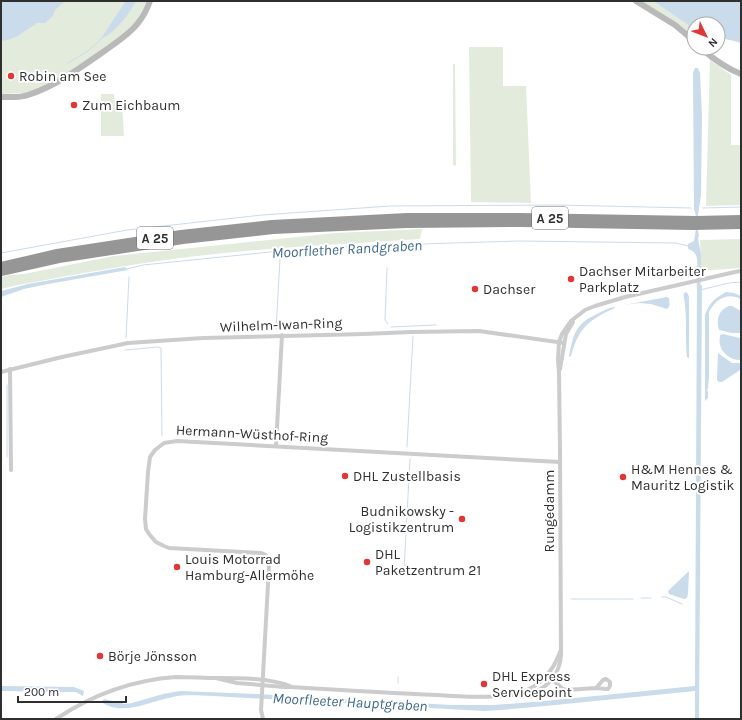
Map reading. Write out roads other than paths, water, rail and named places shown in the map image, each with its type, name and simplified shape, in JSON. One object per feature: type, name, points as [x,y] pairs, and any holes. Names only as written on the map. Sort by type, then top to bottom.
[{"type":"highway","name":"A 25","points":[[1,266],[57,253],[181,234],[272,224],[407,217],[520,217],[697,223],[741,226]]},
{"type":"highway","name":"A 25","points":[[1,272],[59,259],[183,240],[273,230],[430,224],[697,223],[741,219]]},
{"type":"street","points":[[1,98],[27,96],[50,86],[81,67],[136,26],[143,16],[150,1]]},
{"type":"street","points":[[636,1],[675,25],[686,34]]},
{"type":"street","points":[[710,56],[729,69],[741,74]]},
{"type":"street","name":"Rungedamm","points":[[216,678],[237,683],[284,688],[291,687],[487,697],[527,694],[542,688],[552,680],[559,667],[561,658],[558,355],[559,342],[562,334],[567,325],[588,309],[617,299],[741,271]]},
{"type":"street","name":"Rungedamm","points":[[559,373],[566,334],[576,317]]},
{"type":"street","name":"Wilhelm-Iwan-Ring","points":[[1,372],[128,343],[203,338],[479,331],[564,343]]},
{"type":"street","points":[[276,446],[282,335]]},
{"type":"street","points":[[10,370],[11,470]]},
{"type":"street","name":"Hermann-Wüsthof-Ring","points":[[263,680],[270,563],[268,558],[266,555],[261,553],[173,548],[158,544],[149,534],[145,519],[149,460],[153,452],[162,444],[170,441],[177,441],[560,462]]},
{"type":"street","name":"Rungedamm","points":[[514,695],[532,688],[547,676],[561,649]]},
{"type":"street","points":[[547,676],[563,689],[567,690],[596,688]]},
{"type":"street","name":"Rungedamm","points":[[56,719],[73,708],[114,689],[155,679],[177,677],[232,678],[263,680],[285,684],[291,687]]},
{"type":"street","points":[[263,680],[263,719]]},
{"type":"water","points":[[1,1],[65,1],[55,10],[53,16],[45,23],[37,23],[16,37],[4,41],[1,39]]},
{"type":"water","points":[[126,1],[136,1],[122,22],[112,32],[101,39],[111,23]]},
{"type":"water","points":[[653,1],[741,1],[741,43],[726,39],[726,16],[686,16],[686,24]]},
{"type":"water","points":[[695,68],[698,68],[700,72],[702,117],[701,195],[698,215],[701,273],[697,273],[696,256],[688,249],[688,244],[694,241],[696,225],[694,209],[693,73]]},
{"type":"water","points":[[125,267],[128,270],[24,289],[1,297],[1,291],[28,284]]},
{"type":"water","name":"Moorfleeter Hauptgraben","points":[[702,285],[699,719],[695,719],[695,691],[484,711],[193,695],[173,697],[128,708],[110,706],[101,702],[104,699],[125,704],[180,691],[451,705],[494,705],[695,686],[697,286]]},
{"type":"water","points":[[686,292],[689,297],[689,358],[687,357],[686,351],[686,312],[684,293]]},
{"type":"water","points":[[726,292],[741,296],[741,299],[731,296],[722,298],[712,307],[709,312],[709,377],[707,390],[708,398],[705,401],[705,315],[713,301]]},
{"type":"water","points":[[667,297],[669,298],[670,304],[667,309],[651,304],[639,303],[624,305]]},
{"type":"water","points":[[729,306],[741,311],[741,333],[732,333],[719,330],[718,319],[720,313]]},
{"type":"water","points":[[615,307],[596,318],[584,328],[578,338],[571,356],[569,357],[574,336],[580,326],[590,318]]},
{"type":"water","points":[[723,334],[741,339],[741,360],[731,358],[725,354],[720,345],[720,335]]},
{"type":"water","points":[[718,353],[732,363],[741,363],[740,370],[722,382],[717,380]]},
{"type":"water","points":[[689,571],[687,598],[684,599],[669,594],[668,591]]},
{"type":"water","points":[[1,686],[74,687],[84,691],[83,696],[76,692],[1,691]]},
{"type":"waterway","points":[[68,63],[88,51],[101,39]]},
{"type":"waterway","points":[[1,253],[127,230],[262,215],[390,206],[557,205],[691,208]]},
{"type":"waterway","points":[[703,208],[741,207]]},
{"type":"waterway","name":"Moorflether Randgraben","points":[[127,269],[143,265],[280,251],[357,246],[519,241],[676,243],[688,246]]},
{"type":"waterway","points":[[276,329],[280,259]]},
{"type":"waterway","points":[[387,268],[385,320],[388,324]]},
{"type":"waterway","points":[[698,269],[699,291]]},
{"type":"waterway","points":[[126,338],[129,277]]},
{"type":"waterway","points":[[700,290],[729,283],[741,282]]},
{"type":"waterway","points":[[391,327],[436,325]]},
{"type":"waterway","points":[[407,447],[413,336]]},
{"type":"waterway","points":[[125,350],[161,348],[162,436]]},
{"type":"waterway","points":[[7,385],[7,457]]},
{"type":"waterway","points":[[404,570],[410,459]]},
{"type":"waterway","points":[[662,597],[666,597],[682,604]]},
{"type":"waterway","points":[[641,598],[651,598]]},
{"type":"waterway","points":[[571,599],[633,599]]},
{"type":"waterway","points":[[398,677],[398,683]]},
{"type":"place","name":"Robin am See","points":[[11,76]]},
{"type":"place","name":"Zum Eichbaum","points":[[74,105]]},
{"type":"place","name":"Dachser Mitarbeiter Parkplatz","points":[[571,279]]},
{"type":"place","name":"Dachser","points":[[475,289]]},
{"type":"place","name":"DHL Zustellbasis","points":[[345,476]]},
{"type":"place","name":"H&M Hennes & Mauritz Logistik","points":[[623,477]]},
{"type":"place","name":"Budnikowsky - Logistikzentrum","points":[[462,519]]},
{"type":"place","name":"DHL Paketzentrum 21","points":[[367,562]]},
{"type":"place","name":"Louis Motorrad Hamburg-Allermöhe","points":[[177,567]]},
{"type":"place","name":"Börje Jönsson","points":[[100,656]]},
{"type":"place","name":"DHL Express Servicepoint","points":[[484,684]]}]
